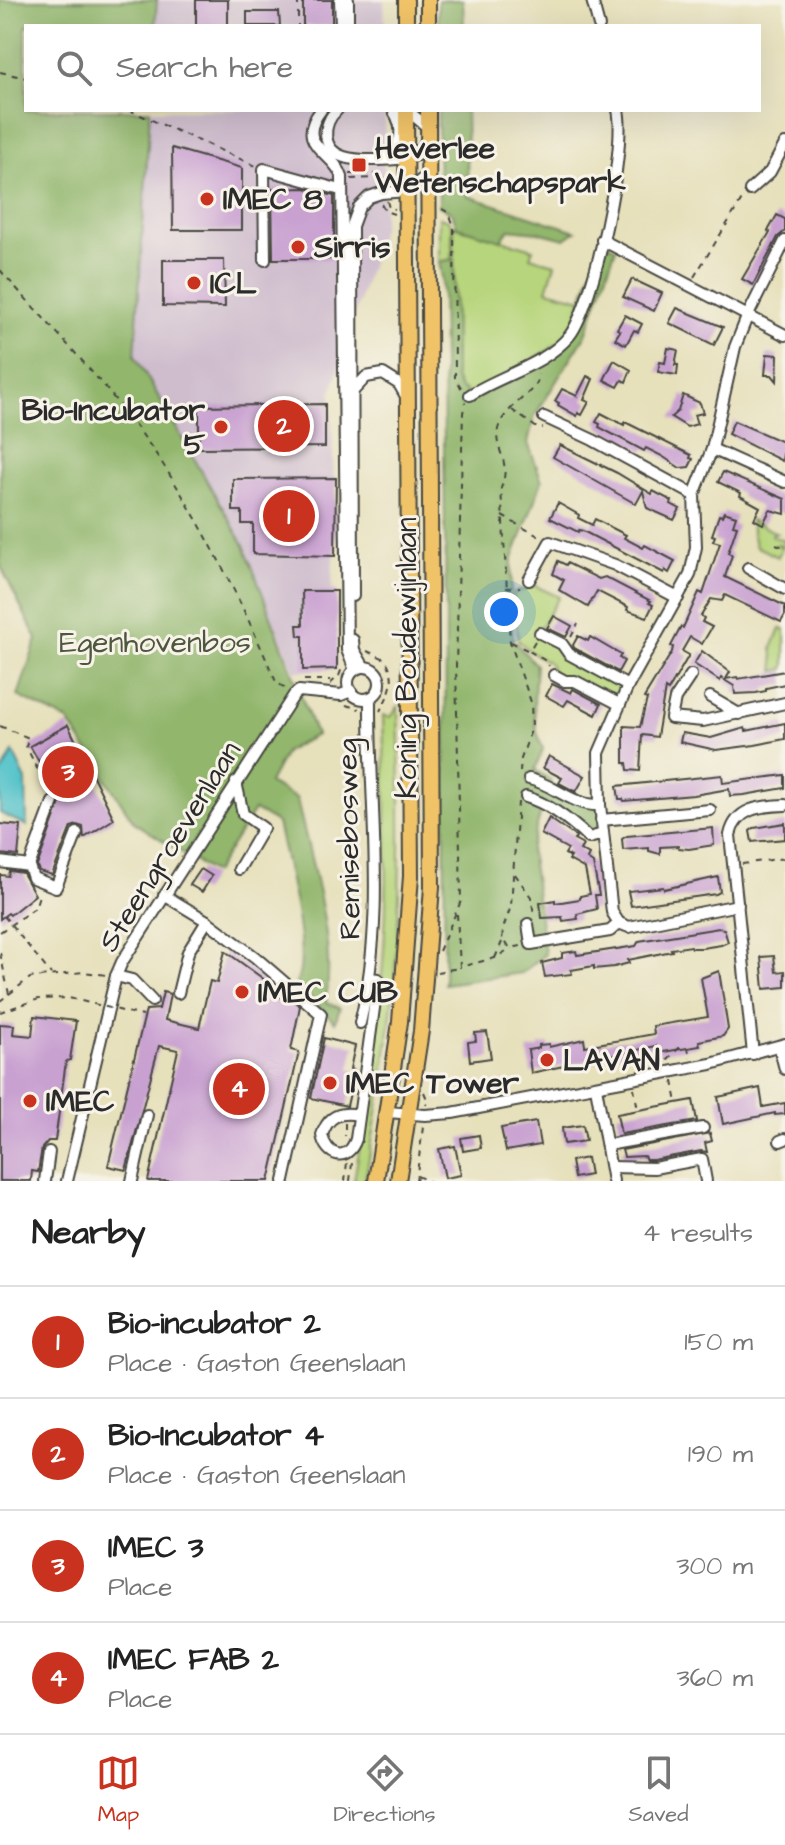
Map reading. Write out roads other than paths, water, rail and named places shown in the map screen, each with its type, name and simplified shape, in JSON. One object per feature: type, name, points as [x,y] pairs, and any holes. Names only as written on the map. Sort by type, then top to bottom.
[{"type":"highway","points":[[406,0],[406,24]]},
{"type":"highway","points":[[428,0],[428,24]]},
{"type":"highway","name":"Koning Boudewijnlaan","points":[[376,1181],[404,985],[411,876],[406,112]]},
{"type":"highway","name":"Koning Boudewijnlaan","points":[[398,1181],[427,972],[432,887],[428,112]]},
{"type":"street","points":[[340,0],[341,24]]},
{"type":"street","points":[[348,0],[348,24]]},
{"type":"street","points":[[592,0],[598,24]]},
{"type":"street","points":[[320,112],[313,126],[315,142],[321,153],[338,166],[342,177],[347,650],[360,668],[375,670],[380,679],[379,690],[370,698],[357,697],[351,691],[348,681],[360,668]]},
{"type":"street","points":[[335,112],[326,129],[326,139],[333,150],[346,158],[406,159],[421,153],[429,133],[426,126],[408,112]]},
{"type":"street","points":[[381,158],[390,154],[401,136],[401,125],[394,112]]},
{"type":"street","points":[[470,395],[551,352],[570,335],[580,317],[602,240],[620,152],[622,133],[618,112]]},
{"type":"street","points":[[750,190],[770,172],[785,144]]},
{"type":"street","points":[[265,260],[264,169],[337,189]]},
{"type":"street","points":[[360,668],[353,644],[351,232],[354,216],[362,204],[374,195],[407,191],[429,174]]},
{"type":"street","points":[[602,240],[785,335]]},
{"type":"street","points":[[738,905],[629,927],[619,923],[612,912],[601,820],[599,753],[628,686],[678,598],[695,561],[694,495],[712,449],[735,347],[785,241]]},
{"type":"street","points":[[352,392],[366,377],[383,374],[399,384],[409,401]]},
{"type":"street","points":[[547,419],[593,440],[694,495]]},
{"type":"street","points":[[712,449],[785,482]]},
{"type":"street","points":[[529,580],[547,540],[615,565],[678,598]]},
{"type":"street","points":[[748,568],[785,589]]},
{"type":"street","points":[[540,633],[562,644],[569,654],[628,686]]},
{"type":"street","points":[[554,675],[565,681],[575,681],[619,704]]},
{"type":"street","points":[[691,675],[675,699],[671,718],[703,721],[785,703]]},
{"type":"street","name":"Steengroevenlaan","points":[[67,1181],[116,976],[164,895],[294,695],[299,691],[341,695],[351,691]]},
{"type":"street","points":[[710,697],[739,714]]},
{"type":"street","name":"Remisebosweg","points":[[353,1114],[330,1119],[322,1135],[328,1149],[337,1154],[350,1152],[353,1114],[378,979],[370,978],[376,847],[370,698]]},
{"type":"street","points":[[524,781],[541,781],[587,806],[600,805]]},
{"type":"street","points":[[236,782],[243,814],[263,828],[239,869]]},
{"type":"street","points":[[522,796],[536,800],[576,824],[589,838],[603,834]]},
{"type":"street","points":[[53,802],[29,866],[33,878],[56,887],[77,833]]},
{"type":"street","points":[[753,1054],[730,835],[735,818],[753,809],[785,805]]},
{"type":"street","points":[[601,820],[710,810]]},
{"type":"street","points":[[0,862],[29,866]]},
{"type":"street","points":[[164,895],[207,921],[255,957],[321,1014],[284,1181]]},
{"type":"street","points":[[178,993],[188,952],[207,921]]},
{"type":"street","points":[[532,924],[521,946],[610,931],[619,923]]},
{"type":"street","points":[[116,976],[132,980],[152,1001]]},
{"type":"street","points":[[360,1023],[370,978]]},
{"type":"street","points":[[388,1112],[452,1113],[596,1087],[668,1068],[753,1054],[782,1045],[785,1069]]},
{"type":"street","points":[[596,1087],[613,1181]]},
{"type":"street","points":[[132,1181],[147,1115]]},
{"type":"street","points":[[607,1145],[703,1128]]},
{"type":"street","points":[[45,1181],[49,1152]]},
{"type":"street","points":[[611,1167],[654,1168],[702,1159],[706,1181]]},
{"type":"water","points":[[13,752],[26,780],[27,826],[0,813],[0,776]]},
{"type":"place","name":"Heverlee Wetenschapspark","points":[[359,165]]},
{"type":"place","name":"IMEC 8","points":[[207,199]]},
{"type":"place","name":"Sirris","points":[[298,247]]},
{"type":"place","name":"ICL","points":[[194,283]]},
{"type":"place","name":"Bio-Incubator 4","points":[[284,426]]},
{"type":"place","name":"Bio-Incubator 5","points":[[221,427]]},
{"type":"place","name":"Bio-incubator 2","points":[[289,516]]},
{"type":"place","name":"IMEC 3","points":[[68,772]]},
{"type":"place","name":"IMEC CUB","points":[[242,992]]},
{"type":"place","name":"LAVAN","points":[[547,1060]]},
{"type":"place","name":"IMEC Tower","points":[[330,1083]]},
{"type":"place","name":"IMEC FAB 2","points":[[239,1089]]},
{"type":"place","name":"IMEC","points":[[30,1101]]},
{"type":"park label","name":"Egenhovenbos","points":[[155,642]]}]
